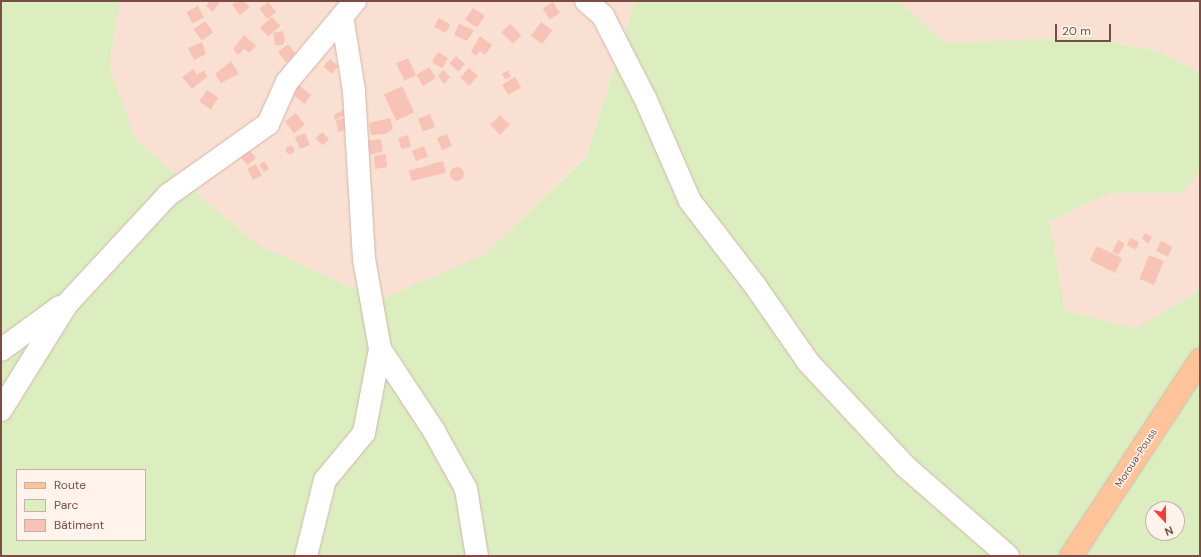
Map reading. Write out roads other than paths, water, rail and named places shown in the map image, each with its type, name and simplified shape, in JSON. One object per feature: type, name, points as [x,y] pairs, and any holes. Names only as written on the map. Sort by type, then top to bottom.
[{"type":"main road","name":"Moroua-Pouss","points":[[1071,556],[1200,360]]},
{"type":"street","points":[[586,1],[603,16],[645,98],[690,201],[754,284],[808,362],[906,467],[1008,556]]},
{"type":"street","points":[[1,410],[73,298],[168,195],[268,124],[287,82],[348,9]]},
{"type":"street","points":[[306,556],[325,480],[364,433],[380,349],[364,259],[348,9]]},
{"type":"street","points":[[1,350],[73,298]]},
{"type":"street","points":[[380,349],[434,432],[466,490],[477,556]]}]
